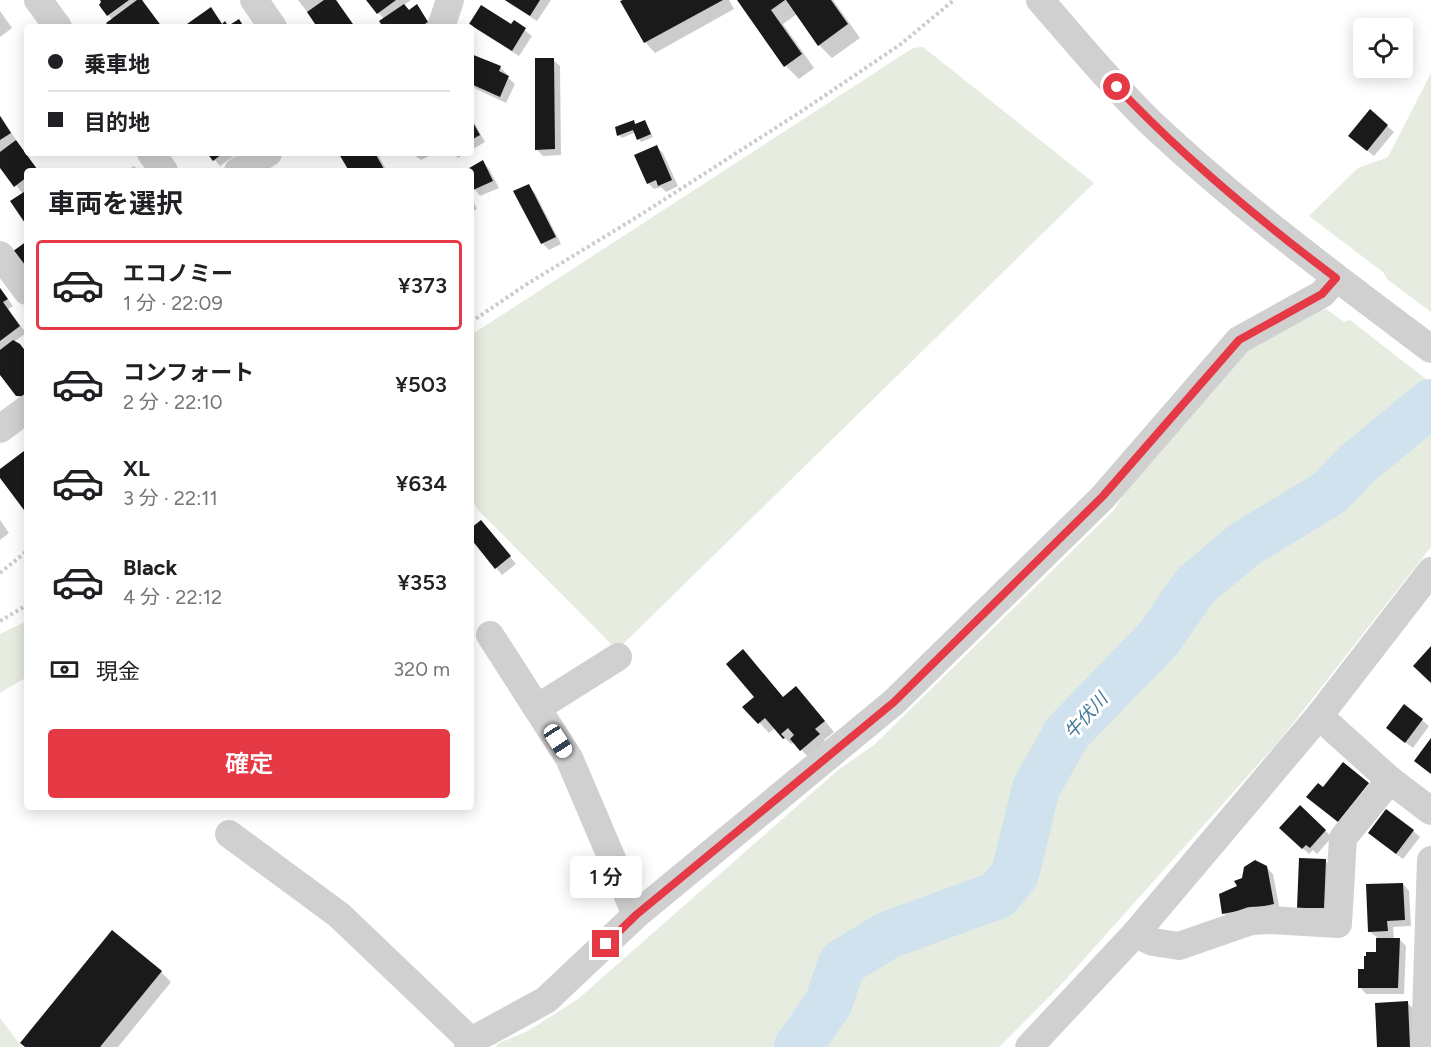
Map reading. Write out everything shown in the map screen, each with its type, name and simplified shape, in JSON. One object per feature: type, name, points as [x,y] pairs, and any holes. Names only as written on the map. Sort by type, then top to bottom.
[{"type":"street","points":[[38,0],[56,24]]},
{"type":"street","points":[[254,0],[271,24]]},
{"type":"street","points":[[442,24],[450,0]]},
{"type":"street","points":[[1040,0],[1148,120],[1184,153],[1281,236],[1431,349]]},
{"type":"street","points":[[243,168],[263,156]]},
{"type":"street","points":[[0,255],[24,287]]},
{"type":"street","points":[[229,834],[339,915],[469,1044],[546,1000],[636,915],[894,702],[1103,496],[1239,340],[1322,294],[1340,280]]},
{"type":"street","points":[[0,429],[24,411]]},
{"type":"street","points":[[1029,1047],[1135,934],[1319,716],[1431,571]]},
{"type":"street","points":[[490,635],[569,758],[636,915]]},
{"type":"street","points":[[537,708],[618,657]]},
{"type":"street","points":[[1319,716],[1390,780],[1431,811]]},
{"type":"street","points":[[1135,934],[1153,942],[1179,946],[1251,921],[1338,924],[1342,838],[1390,780]]},
{"type":"street","points":[[1425,1047],[1429,1018],[1431,860]]},
{"type":"path","points":[[474,320],[527,284],[647,211],[805,109],[894,49],[954,0]]},
{"type":"path","points":[[0,573],[24,553]]},
{"type":"path","points":[[0,621],[24,607]]},
{"type":"shaded area","points":[[923,47],[1094,183],[617,650],[478,510],[474,503],[474,333],[913,48]]},
{"type":"shaded area","points":[[1431,73],[1431,312],[1309,216],[1358,168],[1388,157]]},
{"type":"shaded area","points":[[1326,309],[1344,322],[1350,320],[1431,383],[1431,547],[1280,740],[1059,987],[999,1047],[496,1047],[499,1043],[528,1031],[578,999],[837,771],[874,745],[1114,510],[1161,432],[1215,369],[1304,315]]},
{"type":"shaded area","points":[[24,622],[24,679],[0,693],[0,634]]},
{"type":"shaded area","points":[[0,1018],[22,1047],[0,1047]]},
{"type":"building","points":[[100,0],[129,0],[107,16],[99,5]]},
{"type":"building","points":[[137,0],[142,0],[160,24],[107,24]]},
{"type":"building","points":[[324,0],[336,0],[353,24],[315,24],[307,12]]},
{"type":"building","points":[[366,0],[396,0],[377,14]]},
{"type":"building","points":[[505,0],[540,0],[530,16]]},
{"type":"building","points":[[723,0],[644,43],[620,1]]},
{"type":"building","points":[[737,0],[785,0],[771,10],[802,54],[784,67]]},
{"type":"building","points":[[786,0],[831,0],[848,24],[818,46]]},
{"type":"building","points":[[404,4],[409,10],[417,4],[428,22],[425,24],[381,24],[379,21]]},
{"type":"building","points":[[481,5],[511,24],[514,20],[526,28],[512,51],[474,27],[474,24],[469,24]]},
{"type":"building","points":[[211,7],[222,24],[187,24]]},
{"type":"building","points":[[239,19],[242,24],[231,24]]},
{"type":"building","points":[[474,55],[501,66],[499,71],[509,76],[500,97],[474,85]]},
{"type":"building","points":[[535,58],[554,58],[555,149],[535,150]]},
{"type":"building","points":[[1370,109],[1388,125],[1367,151],[1348,136]]},
{"type":"building","points":[[0,116],[11,133],[0,140]]},
{"type":"building","points":[[634,120],[635,124],[645,120],[651,134],[637,140],[633,130],[617,136],[615,127]]},
{"type":"building","points":[[474,124],[480,135],[474,138]]},
{"type":"building","points":[[16,140],[24,151],[24,156],[28,156],[36,168],[24,168],[24,179],[14,187],[0,168],[0,152]]},
{"type":"building","points":[[657,145],[672,180],[658,186],[656,180],[647,184],[634,155]]},
{"type":"building","points":[[209,156],[219,156],[213,161]]},
{"type":"building","points":[[340,156],[377,156],[383,168],[347,168]]},
{"type":"building","points":[[483,160],[493,181],[474,190],[474,168],[469,168]]},
{"type":"building","points":[[529,184],[556,237],[541,244],[513,191]]},
{"type":"building","points":[[24,192],[24,222],[10,201]]},
{"type":"building","points":[[24,243],[24,269],[12,252]]},
{"type":"building","points":[[0,288],[8,299],[3,302],[20,326],[0,341]]},
{"type":"building","points":[[13,340],[24,349],[24,394],[22,396],[16,396],[0,375],[0,350]]},
{"type":"building","points":[[24,451],[24,510],[0,478],[0,469]]},
{"type":"building","points":[[481,520],[511,556],[495,569],[474,543],[474,526]]},
{"type":"building","points":[[1431,646],[1431,683],[1413,666]]},
{"type":"building","points":[[743,649],[783,697],[796,686],[825,721],[815,729],[820,734],[800,751],[790,739],[794,735],[788,728],[781,734],[785,738],[783,739],[765,718],[758,724],[742,707],[754,697],[726,664]]},
{"type":"building","points":[[1404,704],[1423,719],[1405,743],[1386,728]]},
{"type":"building","points":[[1431,738],[1431,774],[1414,761]]},
{"type":"building","points":[[1343,762],[1369,783],[1338,822],[1306,797],[1318,783],[1323,787]]},
{"type":"building","points":[[1300,805],[1326,830],[1310,848],[1306,845],[1302,849],[1279,828]]},
{"type":"building","points":[[1386,809],[1414,830],[1396,854],[1368,833]]},
{"type":"building","points":[[1299,858],[1326,859],[1324,908],[1297,908]]},
{"type":"building","points":[[1255,860],[1267,866],[1274,904],[1222,914],[1219,894],[1237,886],[1234,881],[1242,878],[1244,867]]},
{"type":"building","points":[[1403,883],[1405,920],[1387,921],[1388,931],[1368,932],[1366,884]]},
{"type":"building","points":[[112,930],[162,971],[100,1047],[25,1047],[20,1043]]},
{"type":"building","points":[[1376,938],[1400,938],[1398,988],[1358,988],[1358,969],[1364,969],[1366,952],[1376,952]]},
{"type":"building","points":[[1408,1001],[1410,1047],[1377,1047],[1375,1003]]},
{"type":"waterway","name":"牛伏川","points":[[798,1047],[828,1004],[842,963],[888,935],[998,895],[1015,874],[1036,788],[1067,733],[1159,638],[1195,586],[1245,544],[1329,493],[1356,465],[1431,403]]},
{"type":"route","points":[[606,944],[636,915],[894,702],[1103,496],[1239,340],[1322,294],[1336,278],[1281,236],[1184,153],[1117,87]]}]
